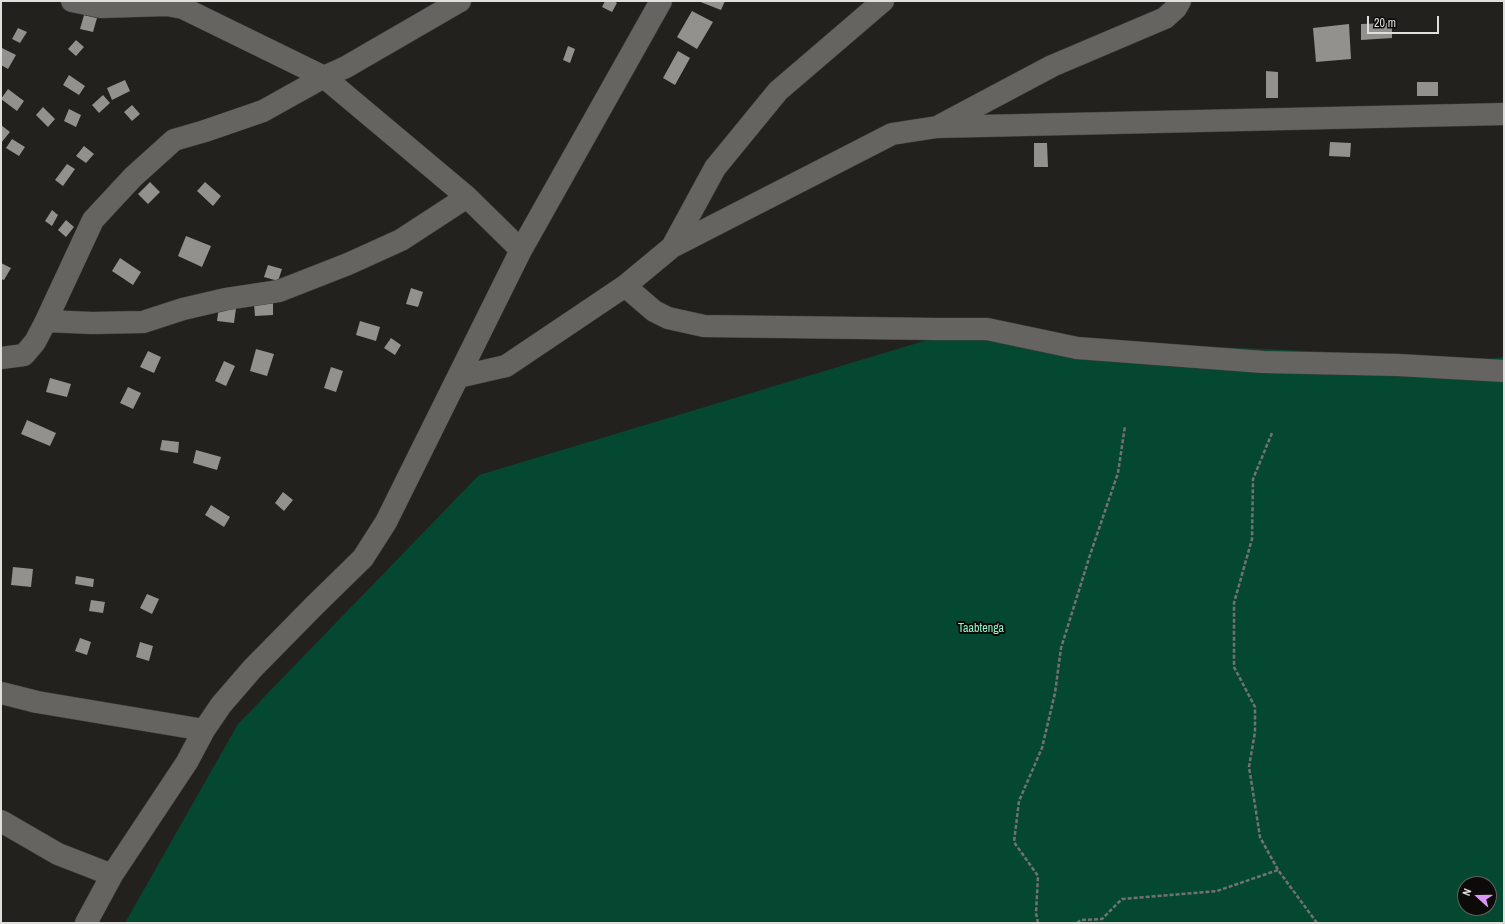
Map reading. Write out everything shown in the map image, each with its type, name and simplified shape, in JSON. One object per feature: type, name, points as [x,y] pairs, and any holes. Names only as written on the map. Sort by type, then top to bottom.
[{"type":"street","points":[[72,1],[101,7],[167,5],[183,8],[324,76],[467,197],[521,250]]},
{"type":"street","points":[[1,358],[24,355],[35,342],[94,220],[133,177],[174,140],[206,131],[263,111],[324,76],[346,67],[460,1]]},
{"type":"street","points":[[86,923],[112,876],[187,762],[204,730],[221,705],[253,668],[363,558],[386,522],[521,250],[661,1]]},
{"type":"street","points":[[672,247],[715,168],[778,92],[883,1]]},
{"type":"street","points":[[937,127],[1052,66],[1165,18],[1176,8],[1180,1]]},
{"type":"street","points":[[458,377],[506,366],[625,286],[672,247],[892,134],[937,127],[1504,114]]},
{"type":"street","points":[[46,321],[92,323],[143,322],[183,309],[219,301],[279,291],[348,264],[401,240],[467,197]]},
{"type":"street","points":[[625,286],[654,311],[668,318],[704,326],[937,329],[987,328],[1077,348],[1263,362],[1398,365],[1504,371]]},
{"type":"street","points":[[1,693],[38,702],[204,730]]},
{"type":"street","points":[[1,821],[58,854],[112,876]]},
{"type":"path","points":[[1038,923],[1036,913],[1038,876],[1014,842],[1019,800],[1042,748],[1055,693],[1061,648],[1090,555],[1118,473],[1125,426]]},
{"type":"path","points":[[1272,433],[1253,479],[1252,539],[1234,603],[1234,667],[1255,708],[1255,732],[1249,767],[1260,837],[1278,870],[1317,923]]},
{"type":"path","points":[[1077,923],[1080,920],[1102,919],[1122,899],[1217,891],[1278,870]]},
{"type":"green space","name":"Taabtenga","points":[[944,335],[1488,359],[1504,357],[1504,923],[125,923],[238,724],[479,475]]},
{"type":"building","points":[[605,1],[614,1],[617,3],[612,12],[602,7]]},
{"type":"building","points":[[698,1],[725,1],[721,10]]},
{"type":"building","points":[[692,11],[713,22],[697,49],[677,37]]},
{"type":"building","points":[[84,15],[97,18],[93,32],[80,29]]},
{"type":"building","points":[[1392,23],[1392,38],[1361,40],[1361,24]]},
{"type":"building","points":[[1349,24],[1351,59],[1316,62],[1313,28]]},
{"type":"building","points":[[18,28],[27,32],[20,43],[12,39]]},
{"type":"building","points":[[76,40],[84,47],[76,56],[68,49]]},
{"type":"building","points":[[568,46],[575,49],[570,63],[563,60]]},
{"type":"building","points":[[2,48],[16,55],[8,69],[1,65]]},
{"type":"building","points":[[678,51],[690,58],[675,85],[663,78]]},
{"type":"building","points":[[1266,71],[1278,72],[1278,98],[1266,98]]},
{"type":"building","points":[[69,75],[85,86],[79,95],[63,85]]},
{"type":"building","points":[[125,80],[130,91],[112,100],[107,88]]},
{"type":"building","points":[[1417,82],[1438,82],[1438,96],[1417,96]]},
{"type":"building","points":[[8,89],[24,101],[17,111],[1,99]]},
{"type":"building","points":[[103,95],[110,103],[99,113],[92,105]]},
{"type":"building","points":[[132,105],[140,114],[132,121],[124,112]]},
{"type":"building","points":[[43,107],[55,119],[48,127],[36,115]]},
{"type":"building","points":[[69,109],[81,115],[76,127],[64,121]]},
{"type":"building","points":[[1,125],[10,132],[1,143]]},
{"type":"building","points":[[12,139],[25,147],[19,156],[6,148]]},
{"type":"building","points":[[1330,142],[1351,143],[1350,157],[1329,156]]},
{"type":"building","points":[[1034,143],[1047,143],[1048,167],[1034,167]]},
{"type":"building","points":[[84,146],[94,154],[86,163],[76,156]]},
{"type":"building","points":[[67,164],[75,169],[63,186],[55,180]]},
{"type":"building","points":[[150,182],[160,192],[148,204],[138,194]]},
{"type":"building","points":[[205,182],[221,196],[213,206],[197,191]]},
{"type":"building","points":[[52,210],[58,215],[52,226],[45,221]]},
{"type":"building","points":[[66,220],[74,227],[66,237],[58,230]]},
{"type":"building","points":[[186,236],[211,246],[202,267],[178,256]]},
{"type":"building","points":[[120,258],[141,272],[133,285],[112,271]]},
{"type":"building","points":[[1,263],[11,268],[4,280],[1,279]]},
{"type":"building","points":[[268,265],[282,269],[278,281],[264,277]]},
{"type":"building","points":[[411,288],[423,292],[418,307],[406,304]]},
{"type":"building","points":[[273,302],[273,315],[255,316],[254,303]]},
{"type":"building","points":[[219,306],[236,308],[234,323],[217,321]]},
{"type":"building","points":[[360,321],[380,327],[376,341],[356,335]]},
{"type":"building","points":[[391,338],[401,345],[395,355],[384,348]]},
{"type":"building","points":[[256,349],[274,354],[267,376],[250,371]]},
{"type":"building","points":[[148,351],[161,357],[154,373],[140,367]]},
{"type":"building","points":[[224,361],[235,366],[226,386],[215,381]]},
{"type":"building","points":[[331,367],[343,371],[336,392],[324,388]]},
{"type":"building","points":[[50,378],[71,384],[67,397],[46,392]]},
{"type":"building","points":[[128,387],[141,393],[133,409],[120,403]]},
{"type":"building","points":[[27,420],[56,433],[50,446],[21,434]]},
{"type":"building","points":[[162,440],[179,442],[178,453],[160,450]]},
{"type":"building","points":[[196,450],[221,457],[217,470],[193,463]]},
{"type":"building","points":[[283,492],[293,500],[284,511],[275,503]]},
{"type":"building","points":[[211,505],[230,517],[224,527],[205,515]]},
{"type":"building","points":[[13,567],[33,569],[31,587],[11,585]]},
{"type":"building","points":[[76,576],[94,579],[93,587],[75,584]]},
{"type":"building","points":[[147,594],[159,599],[152,614],[140,608]]},
{"type":"building","points":[[91,600],[105,602],[103,613],[89,611]]},
{"type":"building","points":[[80,638],[91,642],[87,655],[75,651]]},
{"type":"building","points":[[140,642],[153,646],[149,661],[136,657]]}]
